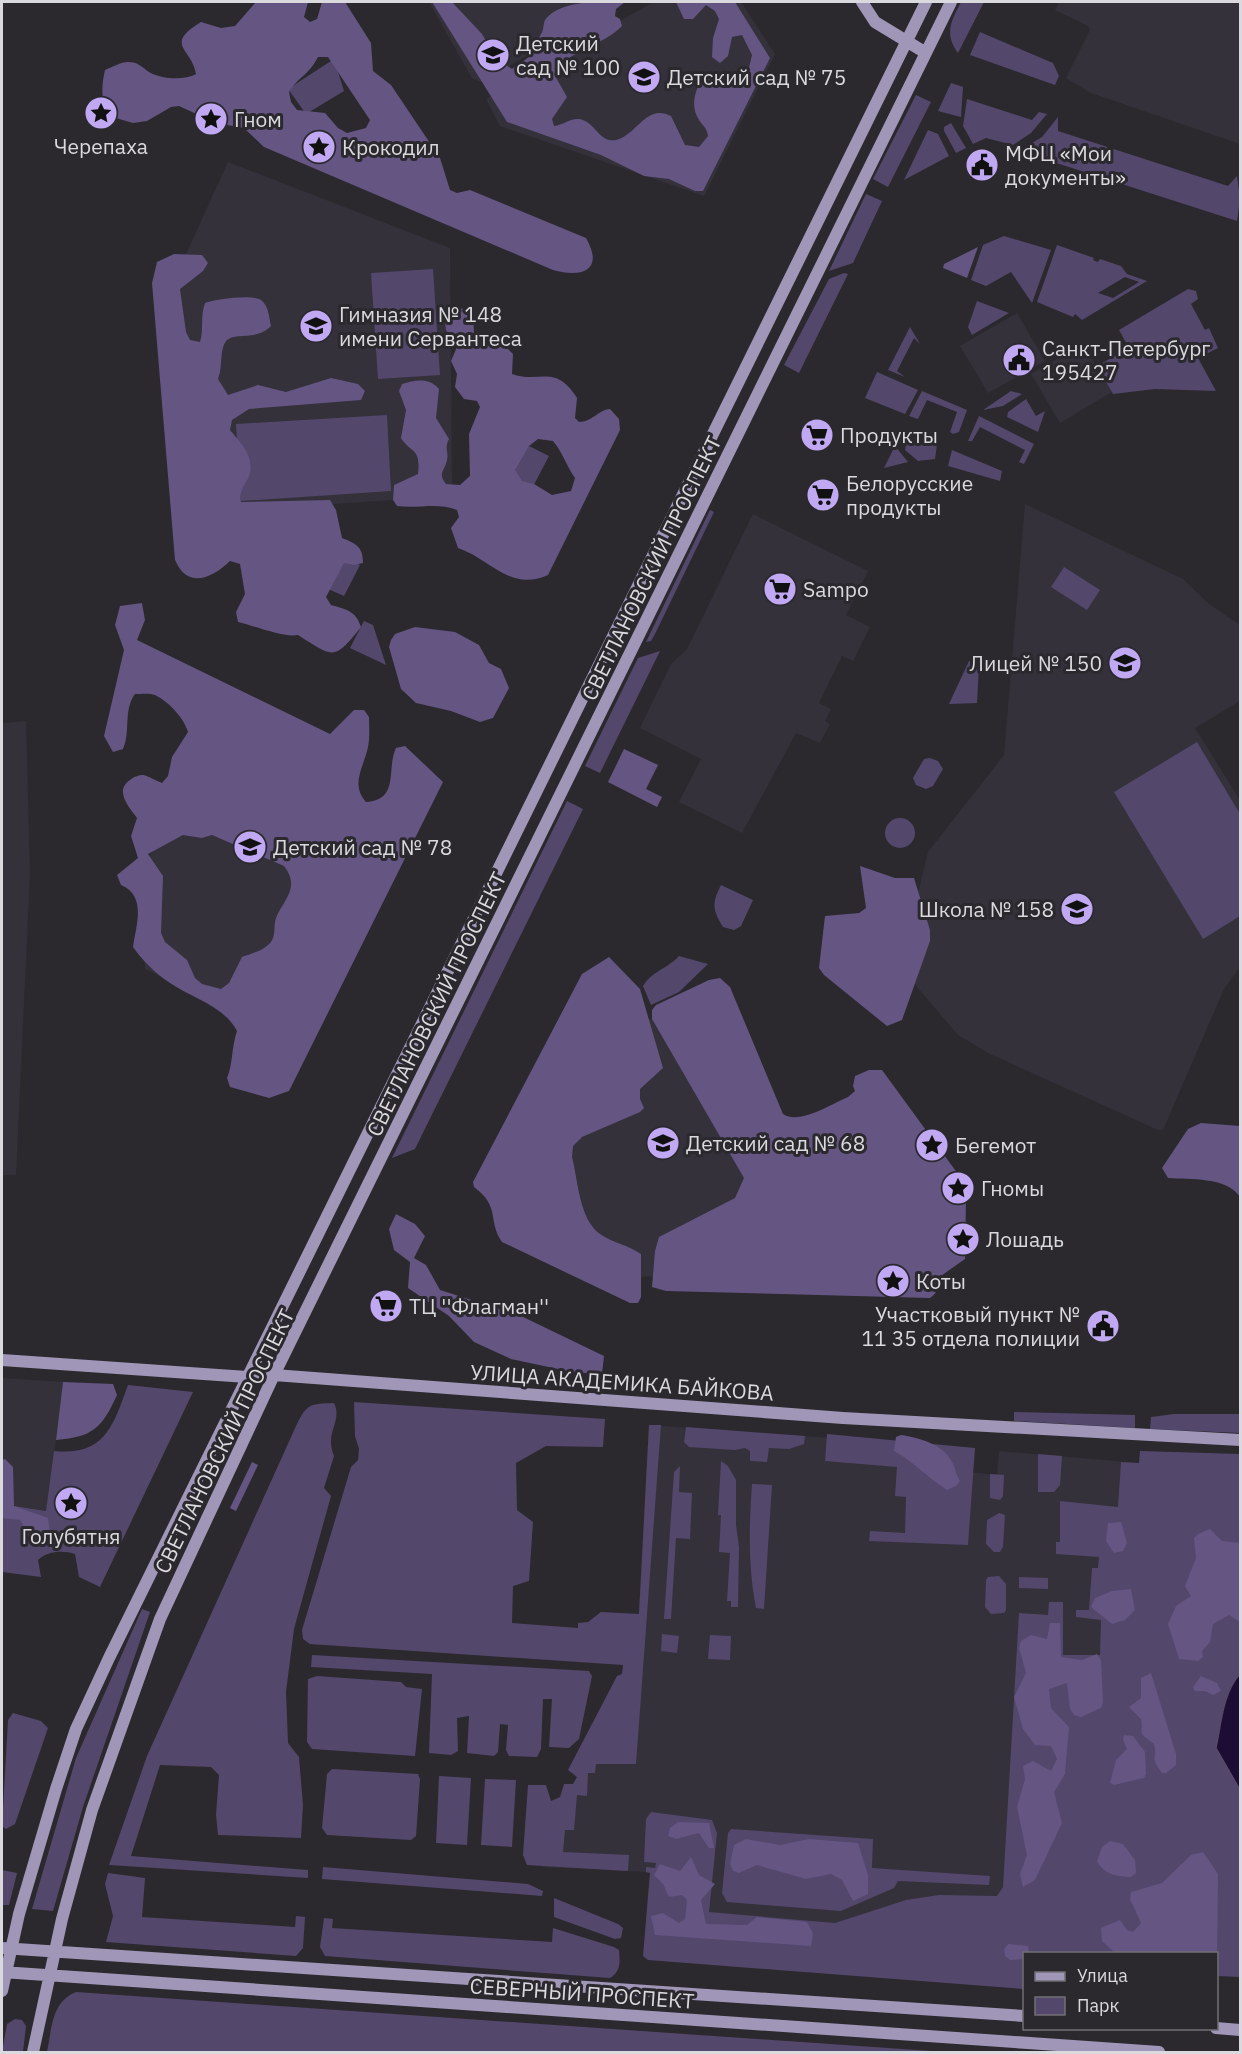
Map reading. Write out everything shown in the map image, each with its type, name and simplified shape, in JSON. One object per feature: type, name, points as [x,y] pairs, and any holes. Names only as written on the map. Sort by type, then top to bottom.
[{"type":"main road","points":[[862,2],[875,22],[906,43],[926,53]]},
{"type":"main road","name":"СВЕТЛАНОВСКИЙ ПРОСПЕКТ","points":[[2,1991],[6,1949],[76,1729],[247,1377],[926,2]]},
{"type":"main road","name":"СВЕТЛАНОВСКИЙ ПРОСПЕКТ","points":[[33,2052],[54,1953],[92,1810],[160,1619],[274,1375],[951,2]]},
{"type":"main road","name":"УЛИЦА АКАДЕМИКА БАЙКОВА","points":[[2,1360],[247,1377],[274,1375],[843,1418],[1240,1440]]},
{"type":"main road","name":"СЕВЕРНЫЙ ПРОСПЕКТ","points":[[6,1949],[1023,2016]]},
{"type":"main road","name":"СЕВЕРНЫЙ ПРОСПЕКТ","points":[[3,1972],[1159,2052]]},
{"type":"main road","points":[[1218,2028],[1240,2030]]},
{"type":"shaded area","points":[[256,2],[308,2],[304,17],[310,22],[317,19],[322,2],[345,2],[371,43],[373,71],[391,85],[440,158],[450,190],[457,193],[470,190],[586,238],[593,258],[591,265],[581,272],[553,270],[264,147],[244,128],[216,123],[179,106],[171,107],[147,121],[133,123],[109,116],[104,105],[103,94],[105,70],[131,62],[160,76],[179,78],[191,76],[196,74],[194,65],[183,47],[184,36],[201,22],[221,28],[235,26]],"holes":[[[318,57],[328,57],[370,120],[366,128],[347,133],[338,128],[325,113],[297,110],[291,102],[289,92],[293,87]]]},
{"type":"shaded area","name":"Детский сад № 100","points":[[429,2],[621,2],[481,82],[472,78]]},
{"type":"shaded area","points":[[432,2],[452,2],[482,34],[496,58],[512,69],[529,57],[533,45],[542,32],[545,20],[552,13],[582,3],[625,2],[616,9],[615,16],[620,19],[622,26],[614,33],[568,59],[554,74],[567,97],[552,119],[554,126],[581,119],[589,123],[602,137],[611,140],[623,137],[648,117],[662,113],[671,116],[685,145],[699,147],[708,136],[696,115],[694,105],[695,94],[701,79],[715,75],[741,81],[747,76],[752,55],[742,35],[732,37],[728,56],[720,63],[712,57],[713,38],[719,19],[715,11],[706,5],[693,19],[684,19],[676,2],[735,2],[770,58],[703,191],[695,191],[669,179],[644,176],[601,155],[507,122]]},
{"type":"shaded area","name":"Детский сад № 75","points":[[653,2],[741,2],[775,54],[704,196],[500,126],[486,99]]},
{"type":"shaded area","points":[[1059,2],[1240,2],[1240,144],[1091,93],[1066,78],[1090,30],[1088,26],[1055,10]]},
{"type":"shaded area","name":"Гимназия № 148 имени Сервантеса","points":[[228,162],[450,248],[452,496],[197,513],[177,274]]},
{"type":"shaded area","points":[[978,247],[967,278],[943,268],[944,264]]},
{"type":"shaded area","points":[[174,254],[202,255],[208,263],[203,271],[180,289],[186,332],[190,340],[200,342],[205,303],[250,297],[261,300],[267,309],[271,326],[258,334],[230,338],[224,345],[218,379],[228,395],[258,385],[286,392],[331,378],[358,384],[365,391],[361,400],[249,409],[232,420],[230,430],[246,451],[251,469],[242,491],[241,502],[330,500],[336,510],[342,538],[355,544],[362,553],[363,563],[354,565],[344,563],[326,597],[331,605],[353,614],[361,627],[339,651],[327,652],[298,635],[277,633],[238,622],[236,612],[245,594],[240,564],[230,561],[208,576],[193,578],[180,569],[175,560],[152,283],[157,262]]},
{"type":"shaded area","points":[[460,308],[473,312],[474,333],[478,338],[500,341],[513,354],[512,374],[547,377],[562,381],[577,398],[575,418],[579,422],[610,409],[619,419],[620,430],[548,575],[522,580],[511,577],[458,548],[451,528],[459,517],[457,510],[442,506],[397,506],[393,500],[394,485],[418,474],[419,465],[417,455],[401,438],[406,410],[399,391],[402,384],[426,381],[439,389],[436,418],[449,439],[447,460],[442,477],[446,484],[460,485],[470,476],[469,434],[480,407],[477,401],[464,399],[455,387],[457,374],[451,361],[457,347],[446,330],[445,322]],"holes":[[[538,439],[553,441],[575,478],[571,491],[552,495],[534,484],[522,481],[515,470],[529,446]]]},
{"type":"shaded area","points":[[1017,313],[1045,361],[988,393],[960,346]]},
{"type":"shaded area","points":[[1083,344],[1112,392],[1060,423],[1031,374]]},
{"type":"shaded area","name":"Школа № 158","points":[[1025,504],[1183,579],[1209,604],[1240,625],[1240,701],[1195,728],[1240,800],[1240,967],[1224,989],[1163,1130],[1158,1130],[988,1053],[958,1035],[900,967],[928,852],[1004,755]]},
{"type":"shaded area","points":[[753,514],[868,571],[846,615],[870,627],[853,661],[842,656],[819,703],[831,709],[825,721],[830,724],[820,743],[796,733],[742,833],[679,802],[701,759],[640,728],[671,664],[687,649]]},
{"type":"shaded area","points":[[142,603],[145,620],[137,640],[330,734],[354,710],[364,710],[369,717],[369,739],[359,789],[366,802],[377,800],[388,790],[396,748],[405,746],[443,782],[289,1091],[269,1098],[230,1087],[227,1078],[237,1031],[231,1022],[207,1003],[165,979],[133,947],[137,904],[129,890],[121,885],[117,875],[138,858],[131,836],[137,818],[124,799],[123,789],[131,779],[141,775],[162,783],[168,776],[172,757],[188,732],[179,716],[166,702],[153,694],[135,694],[129,707],[127,735],[123,749],[113,752],[104,736],[124,650],[115,625],[120,606]],"holes":[[[183,835],[202,838],[212,835],[284,866],[291,881],[289,894],[276,918],[271,942],[263,949],[242,957],[229,983],[221,989],[202,984],[195,978],[187,960],[165,942],[161,933],[163,876],[148,854]]]},
{"type":"shaded area","points":[[415,627],[455,632],[479,645],[489,663],[501,669],[509,688],[493,718],[480,722],[451,711],[416,703],[401,689],[389,647],[395,634]]},
{"type":"shaded area","points":[[26,721],[30,873],[16,1175],[2,1175],[2,723]]},
{"type":"shaded area","name":"Детский сад № 78","points":[[210,730],[320,782],[262,1024],[145,969],[139,879]]},
{"type":"shaded area","points":[[624,749],[658,765],[646,789],[662,797],[657,807],[608,782]]},
{"type":"shaded area","points":[[860,866],[895,878],[914,878],[930,930],[930,941],[902,1020],[887,1026],[824,975],[819,968],[825,916],[859,913],[866,908]]},
{"type":"shaded area","points":[[609,957],[640,989],[663,1068],[640,1089],[640,1099],[644,1108],[640,1112],[582,1137],[573,1146],[572,1157],[583,1209],[593,1227],[605,1237],[641,1254],[641,1297],[638,1303],[630,1303],[502,1242],[495,1227],[491,1207],[474,1187],[473,1182],[582,974]]},
{"type":"shaded area","points":[[720,978],[730,987],[783,1114],[798,1117],[824,1108],[848,1097],[855,1091],[853,1086],[855,1076],[869,1070],[882,1070],[958,1174],[966,1195],[965,1259],[938,1278],[937,1290],[930,1298],[666,1291],[652,1287],[655,1251],[659,1237],[735,1198],[744,1178],[652,1019],[652,1010],[656,1005],[709,980]]},
{"type":"shaded area","name":"Детский сад № 68","points":[[701,996],[792,1171],[656,1276],[640,1277],[521,1199],[596,1044]]},
{"type":"shaded area","points":[[1201,1123],[1240,1126],[1240,1197],[1234,1190],[1217,1182],[1168,1178],[1162,1168],[1188,1129]]},
{"type":"shaded area","points":[[396,1214],[415,1224],[425,1236],[414,1258],[426,1265],[440,1290],[519,1315],[604,1356],[602,1374],[572,1372],[511,1359],[474,1342],[449,1316],[408,1288],[410,1262],[394,1250],[389,1229]]},
{"type":"shaded area","points":[[2,1378],[63,1382],[47,1511],[2,1504]]},
{"type":"shaded area","points":[[63,1382],[113,1384],[117,1395],[106,1416],[95,1429],[69,1439],[56,1440]]},
{"type":"shaded area","points":[[649,1425],[971,1448],[969,1472],[997,1475],[999,1451],[1139,1463],[1132,1598],[1023,1954],[645,1931],[650,1872],[541,1867],[624,1701],[636,1666]]},
{"type":"shaded area","points":[[901,1435],[923,1440],[944,1451],[953,1464],[960,1481],[956,1486],[947,1490],[894,1451],[896,1437]]},
{"type":"shaded area","points":[[5,1459],[13,1467],[14,1506],[48,1518],[50,1534],[37,1539],[26,1531],[20,1520],[2,1518],[2,1460]]},
{"type":"shaded area","points":[[252,1462],[258,1465],[236,1511],[230,1508]]},
{"type":"shaded area","points":[[1121,1522],[1127,1543],[1123,1551],[1114,1553],[1106,1541],[1108,1523]]},
{"type":"shaded area","points":[[1210,1529],[1222,1541],[1240,1543],[1240,1622],[1229,1615],[1213,1624],[1210,1642],[1202,1651],[1203,1657],[1198,1661],[1179,1659],[1168,1624],[1176,1606],[1191,1596],[1185,1586],[1196,1558],[1194,1538]]},
{"type":"shaded area","points":[[1131,1589],[1135,1610],[1125,1620],[1112,1624],[1091,1607],[1095,1598],[1112,1591]]},
{"type":"shaded area","points":[[1050,1623],[1060,1623],[1061,1657],[1082,1660],[1097,1654],[1101,1660],[1103,1702],[1101,1708],[1081,1717],[1074,1715],[1070,1709],[1067,1683],[1049,1689],[1051,1708],[1069,1727],[1065,1774],[1054,1792],[1062,1823],[1035,1880],[1023,1887],[1020,1874],[1027,1855],[1017,1807],[1025,1779],[1023,1766],[1033,1761],[1051,1771],[1057,1759],[1051,1746],[1035,1745],[1023,1729],[1014,1697],[1026,1673],[1019,1648],[1021,1641],[1031,1635],[1047,1639]]},
{"type":"shaded area","points":[[1151,1673],[1176,1754],[1176,1765],[1166,1773],[1162,1773],[1156,1764],[1154,1744],[1142,1734],[1141,1719],[1129,1707],[1141,1698],[1141,1678]]},
{"type":"shaded area","points":[[1240,1674],[1240,1790],[1216,1748],[1226,1699],[1234,1681]]},
{"type":"shaded area","points":[[1201,1676],[1217,1683],[1221,1691],[1213,1695],[1205,1691],[1195,1691],[1193,1687]]},
{"type":"shaded area","points":[[1124,1735],[1133,1736],[1145,1752],[1146,1774],[1144,1778],[1114,1785],[1110,1783],[1116,1760],[1127,1749],[1123,1740]]},
{"type":"shaded area","points":[[678,1822],[709,1823],[714,1848],[709,1848],[699,1833],[676,1839],[668,1836],[670,1828]]},
{"type":"shaded area","points":[[746,1839],[780,1845],[809,1839],[858,1843],[868,1875],[868,1894],[853,1901],[842,1880],[831,1874],[806,1879],[757,1865],[739,1873],[733,1871],[730,1864],[734,1845]]},
{"type":"shaded area","points":[[1110,1841],[1123,1844],[1135,1860],[1136,1873],[1131,1877],[1111,1874],[1097,1861],[1102,1847]]},
{"type":"shaded area","points":[[1203,1852],[1218,1874],[1217,1952],[1114,1952],[1102,1941],[1101,1928],[1120,1920],[1127,1930],[1133,1932],[1141,1923],[1130,1899],[1131,1892],[1162,1883],[1191,1855]]},
{"type":"shaded area","points":[[691,1857],[699,1875],[715,1884],[701,1900],[706,1924],[747,1925],[757,1917],[807,1922],[813,1933],[811,1946],[655,1935],[651,1916],[663,1913],[679,1923],[685,1919],[687,1900],[682,1895],[669,1897],[663,1884],[654,1875],[660,1864],[680,1871]]},
{"type":"shaded area","points":[[1008,1944],[1028,1946],[1029,1952],[1023,1952],[1023,1959],[1010,1960],[1005,1956],[1004,1949]]},
{"type":"green space","points":[[961,2],[984,2],[958,53],[951,40],[950,28]]},
{"type":"green space","points":[[980,32],[1053,63],[1059,76],[1055,85],[970,55]]},
{"type":"green space","points":[[334,59],[344,91],[306,114],[288,89]]},
{"type":"green space","points":[[951,83],[963,87],[961,117],[938,111]]},
{"type":"green space","points":[[916,95],[931,102],[888,187],[873,179]]},
{"type":"green space","points":[[967,99],[1032,120],[1039,112],[1047,114],[1031,133],[1013,145],[986,138],[973,144],[963,126]]},
{"type":"green space","points":[[1058,117],[1058,131],[1228,186],[1237,176],[1240,199],[1237,221],[1019,151],[1042,137]]},
{"type":"green space","points":[[951,123],[966,148],[956,153],[944,131],[944,127]]},
{"type":"green space","points":[[928,130],[938,134],[949,156],[904,180]]},
{"type":"green space","points":[[866,194],[882,201],[853,263],[829,271]]},
{"type":"green space","points":[[1004,236],[1051,250],[1032,303],[1011,272],[986,286],[971,280],[983,245]]},
{"type":"green space","points":[[1057,245],[1094,258],[1093,260],[1098,262],[1100,259],[1121,266],[1127,274],[1147,281],[1082,320],[1075,314],[1073,317],[1037,302]],"holes":[[[1125,277],[1139,282],[1113,298],[1098,293]]]},
{"type":"green space","points":[[433,269],[440,375],[378,379],[371,273]]},
{"type":"green space","points":[[844,273],[848,274],[799,373],[784,365],[829,279]]},
{"type":"green space","points":[[1188,289],[1196,291],[1198,299],[1191,304],[1205,330],[1209,328],[1218,348],[1198,358],[1216,391],[1155,389],[1113,394],[1097,366],[1129,348],[1119,330]]},
{"type":"green space","points":[[977,301],[1009,313],[972,335],[968,327]]},
{"type":"green space","points":[[910,327],[920,344],[914,338],[897,371],[905,377],[888,370]]},
{"type":"green space","points":[[877,372],[918,390],[905,414],[865,398]]},
{"type":"green space","points":[[922,391],[967,410],[959,432],[953,434],[950,432],[957,412],[927,400],[918,419],[909,416]]},
{"type":"green space","points":[[1011,391],[1022,394],[1003,406],[983,410]]},
{"type":"green space","points":[[1026,399],[1036,416],[1045,411],[1038,432],[1007,417],[1008,412]]},
{"type":"green space","points":[[387,415],[391,491],[241,501],[236,424]]},
{"type":"green space","points":[[979,416],[1034,444],[1024,464],[1019,462],[1025,450],[980,427],[972,441],[968,441]]},
{"type":"green space","points":[[919,435],[918,443],[925,446],[928,439],[937,444],[935,459],[918,461],[905,450],[906,444]]},
{"type":"green space","points":[[523,443],[549,456],[528,496],[502,483]]},
{"type":"green space","points":[[895,446],[908,462],[884,468]]},
{"type":"green space","points":[[952,450],[1002,471],[1000,481],[948,466]]},
{"type":"green space","points":[[710,510],[714,512],[655,634],[651,641],[646,642]]},
{"type":"green space","points":[[344,557],[360,565],[344,596],[328,589]]},
{"type":"green space","points":[[1064,567],[1100,590],[1087,610],[1051,587]]},
{"type":"green space","points":[[364,621],[373,625],[386,665],[350,648]]},
{"type":"green space","points":[[660,651],[600,773],[585,766],[638,658]]},
{"type":"green space","points":[[969,661],[979,664],[977,703],[949,704]]},
{"type":"green space","points":[[1197,742],[1240,814],[1240,916],[1203,939],[1114,792]]},
{"type":"green space","points":[[930,758],[938,761],[943,769],[933,786],[926,789],[916,785],[913,778],[924,759]]},
{"type":"green space","points":[[567,801],[583,809],[415,1149],[392,1158]]},
{"type":"green space","points":[[900,818],[911,822],[915,833],[911,844],[900,848],[889,844],[885,833],[889,822]]},
{"type":"green space","points":[[721,885],[753,900],[741,926],[734,930],[723,927],[715,911],[715,901]]},
{"type":"green space","points":[[679,956],[708,964],[679,992],[651,1005],[643,986]]},
{"type":"green space","points":[[128,1385],[193,1392],[100,1587],[79,1577],[75,1554],[65,1552],[50,1553],[38,1560],[41,1577],[2,1572],[2,1504],[46,1511],[54,1451],[85,1449],[96,1443],[111,1425]]},
{"type":"green space","points":[[354,1402],[605,1419],[603,1447],[546,1446],[516,1463],[517,1510],[533,1522],[529,1581],[513,1586],[512,1623],[578,1628],[578,1623],[588,1622],[601,1612],[639,1614],[649,1425],[661,1425],[636,1764],[596,1764],[595,1773],[588,1773],[587,1796],[577,1795],[574,1830],[565,1830],[563,1852],[629,1855],[628,1871],[527,1865],[523,1855],[528,1785],[546,1785],[551,1801],[560,1797],[564,1784],[573,1784],[577,1777],[568,1770],[617,1676],[622,1674],[623,1665],[310,1644],[303,1639],[302,1630],[351,1467],[358,1460]]},
{"type":"green space","points":[[334,1403],[336,1416],[331,1448],[334,1456],[324,1488],[331,1496],[294,1629],[286,1692],[288,1743],[299,1757],[303,1805],[301,1838],[218,1835],[216,1815],[219,1775],[211,1767],[160,1765],[131,1856],[308,1870],[308,1878],[109,1865],[147,1756],[296,1426],[310,1406]]},
{"type":"green space","points":[[1014,1412],[1135,1415],[1135,1428],[1014,1421]]},
{"type":"green space","points":[[1174,1414],[1240,1414],[1240,1433],[1150,1429],[1151,1417]]},
{"type":"green space","points":[[686,1427],[805,1436],[804,1444],[789,1449],[769,1448],[767,1462],[750,1461],[750,1451],[745,1448],[735,1450],[689,1447],[684,1442]]},
{"type":"green space","points":[[827,1434],[975,1448],[968,1545],[869,1541],[870,1531],[905,1533],[906,1497],[895,1496],[897,1467],[825,1461]]},
{"type":"green space","points":[[1140,1451],[1240,1454],[1240,1977],[1218,1976],[1218,1952],[1023,1952],[1023,1989],[648,1960],[643,1956],[650,1873],[646,1872],[646,1867],[655,1868],[656,1863],[644,1862],[646,1819],[651,1812],[712,1820],[717,1833],[709,1912],[835,1923],[906,1900],[939,1895],[997,1896],[1003,1887],[1019,1613],[1048,1615],[1049,1602],[1063,1602],[1063,1655],[1100,1655],[1101,1620],[1076,1617],[1076,1610],[1089,1610],[1092,1568],[1098,1568],[1099,1557],[1056,1554],[1056,1542],[1060,1542],[1060,1501],[1118,1507],[1121,1462],[1139,1463]]},
{"type":"green space","points":[[1038,1454],[1062,1456],[1060,1485],[1054,1492],[1038,1492]]},
{"type":"green space","points":[[721,1461],[728,1466],[736,1480],[736,1525],[739,1547],[738,1607],[731,1607],[731,1601],[727,1601],[730,1553],[719,1552],[721,1515],[718,1515]]},
{"type":"green space","points":[[680,1466],[679,1492],[692,1493],[690,1539],[676,1538],[671,1619],[664,1619],[674,1472]]},
{"type":"green space","points":[[990,1474],[1004,1475],[1003,1496],[1000,1500],[990,1498]]},
{"type":"green space","points":[[752,1484],[772,1485],[764,1609],[756,1608],[750,1562]]},
{"type":"green space","points":[[999,1513],[1005,1515],[1003,1547],[1000,1552],[994,1552],[986,1544],[987,1520]]},
{"type":"green space","points":[[999,1576],[1006,1584],[1006,1610],[1004,1613],[991,1614],[985,1607],[986,1580],[988,1577]]},
{"type":"green space","points":[[1019,1577],[1048,1578],[1048,1589],[1019,1588]]},
{"type":"green space","points":[[142,1609],[150,1612],[83,1807],[53,1911],[32,1909],[76,1758]]},
{"type":"green space","points":[[662,1634],[679,1636],[677,1653],[661,1651]]},
{"type":"green space","points":[[710,1635],[731,1636],[730,1660],[708,1659]]},
{"type":"green space","points":[[312,1655],[589,1671],[592,1676],[579,1739],[569,1748],[549,1747],[552,1699],[543,1699],[541,1749],[537,1757],[509,1756],[506,1750],[508,1725],[500,1724],[498,1752],[494,1756],[467,1753],[469,1716],[457,1718],[458,1751],[451,1755],[429,1753],[432,1674],[311,1667]]},
{"type":"green space","points":[[317,1676],[401,1682],[406,1687],[422,1689],[415,1756],[312,1749],[307,1742],[308,1679]]},
{"type":"green space","points":[[13,1713],[41,1721],[48,1728],[15,1824],[6,1829],[2,1826],[8,1720]]},
{"type":"green space","points":[[332,1769],[418,1774],[420,1779],[416,1836],[411,1840],[327,1835],[322,1828],[327,1774]]},
{"type":"green space","points":[[439,1776],[471,1778],[467,1845],[436,1843]]},
{"type":"green space","points":[[485,1779],[516,1780],[512,1847],[481,1845]]},
{"type":"green space","points":[[731,1829],[873,1839],[872,1868],[990,1876],[989,1885],[898,1881],[894,1888],[841,1911],[727,1902],[722,1893],[728,1833]]},
{"type":"green space","points":[[323,1867],[528,1884],[543,1891],[542,1896],[322,1879]]},
{"type":"green space","points":[[2,1870],[17,1873],[9,1905],[2,1905]]},
{"type":"green space","points":[[108,1873],[145,1878],[142,1917],[295,1927],[296,1916],[305,1917],[303,1948],[296,1956],[106,1942],[113,1916],[105,1884]]},
{"type":"green space","points":[[554,1898],[618,1924],[623,1928],[621,1938],[615,1939],[554,1917]]},
{"type":"green space","points":[[324,1918],[333,1919],[332,1928],[552,1942],[553,1928],[614,1947],[619,1950],[619,1966],[610,1978],[325,1956],[320,1947]]},
{"type":"green space","points":[[76,1992],[946,2052],[47,2052],[57,2009],[62,2002]]},
{"type":"green space","points":[[15,2019],[22,2020],[26,2026],[23,2052],[2,2052],[7,2024]]},
{"type":"place","name":"Детский сад № 100","points":[[493,55]]},
{"type":"place","name":"Детский сад № 75","points":[[644,77]]},
{"type":"place","name":"Черепаха","points":[[101,113]]},
{"type":"place","name":"Гном","points":[[211,119]]},
{"type":"place","name":"Крокодил","points":[[319,147]]},
{"type":"place","name":"МФЦ «Мои документы»","points":[[982,165]]},
{"type":"place","name":"Гимназия № 148 имени Сервантеса","points":[[316,326]]},
{"type":"place","name":"Санкт-Петербург 195427","points":[[1019,360]]},
{"type":"place","name":"Продукты","points":[[817,435]]},
{"type":"place","name":"Белорусские продукты","points":[[823,495]]},
{"type":"place","name":"Sampo","points":[[780,589]]},
{"type":"place","name":"Лицей № 150","points":[[1125,663]]},
{"type":"place","name":"Детский сад № 78","points":[[250,847]]},
{"type":"place","name":"Школа № 158","points":[[1077,909]]},
{"type":"place","name":"Детский сад № 68","points":[[663,1143]]},
{"type":"place","name":"Бегемот","points":[[932,1145]]},
{"type":"place","name":"Гномы","points":[[958,1188]]},
{"type":"place","name":"Лошадь","points":[[963,1239]]},
{"type":"place","name":"Коты","points":[[893,1281]]},
{"type":"place","name":"ТЦ ''Флагман''","points":[[386,1306]]},
{"type":"place","name":"Участковый пункт № 11 35 отдела полиции","points":[[1103,1326]]},
{"type":"place","name":"Голубятня","points":[[71,1503]]}]
